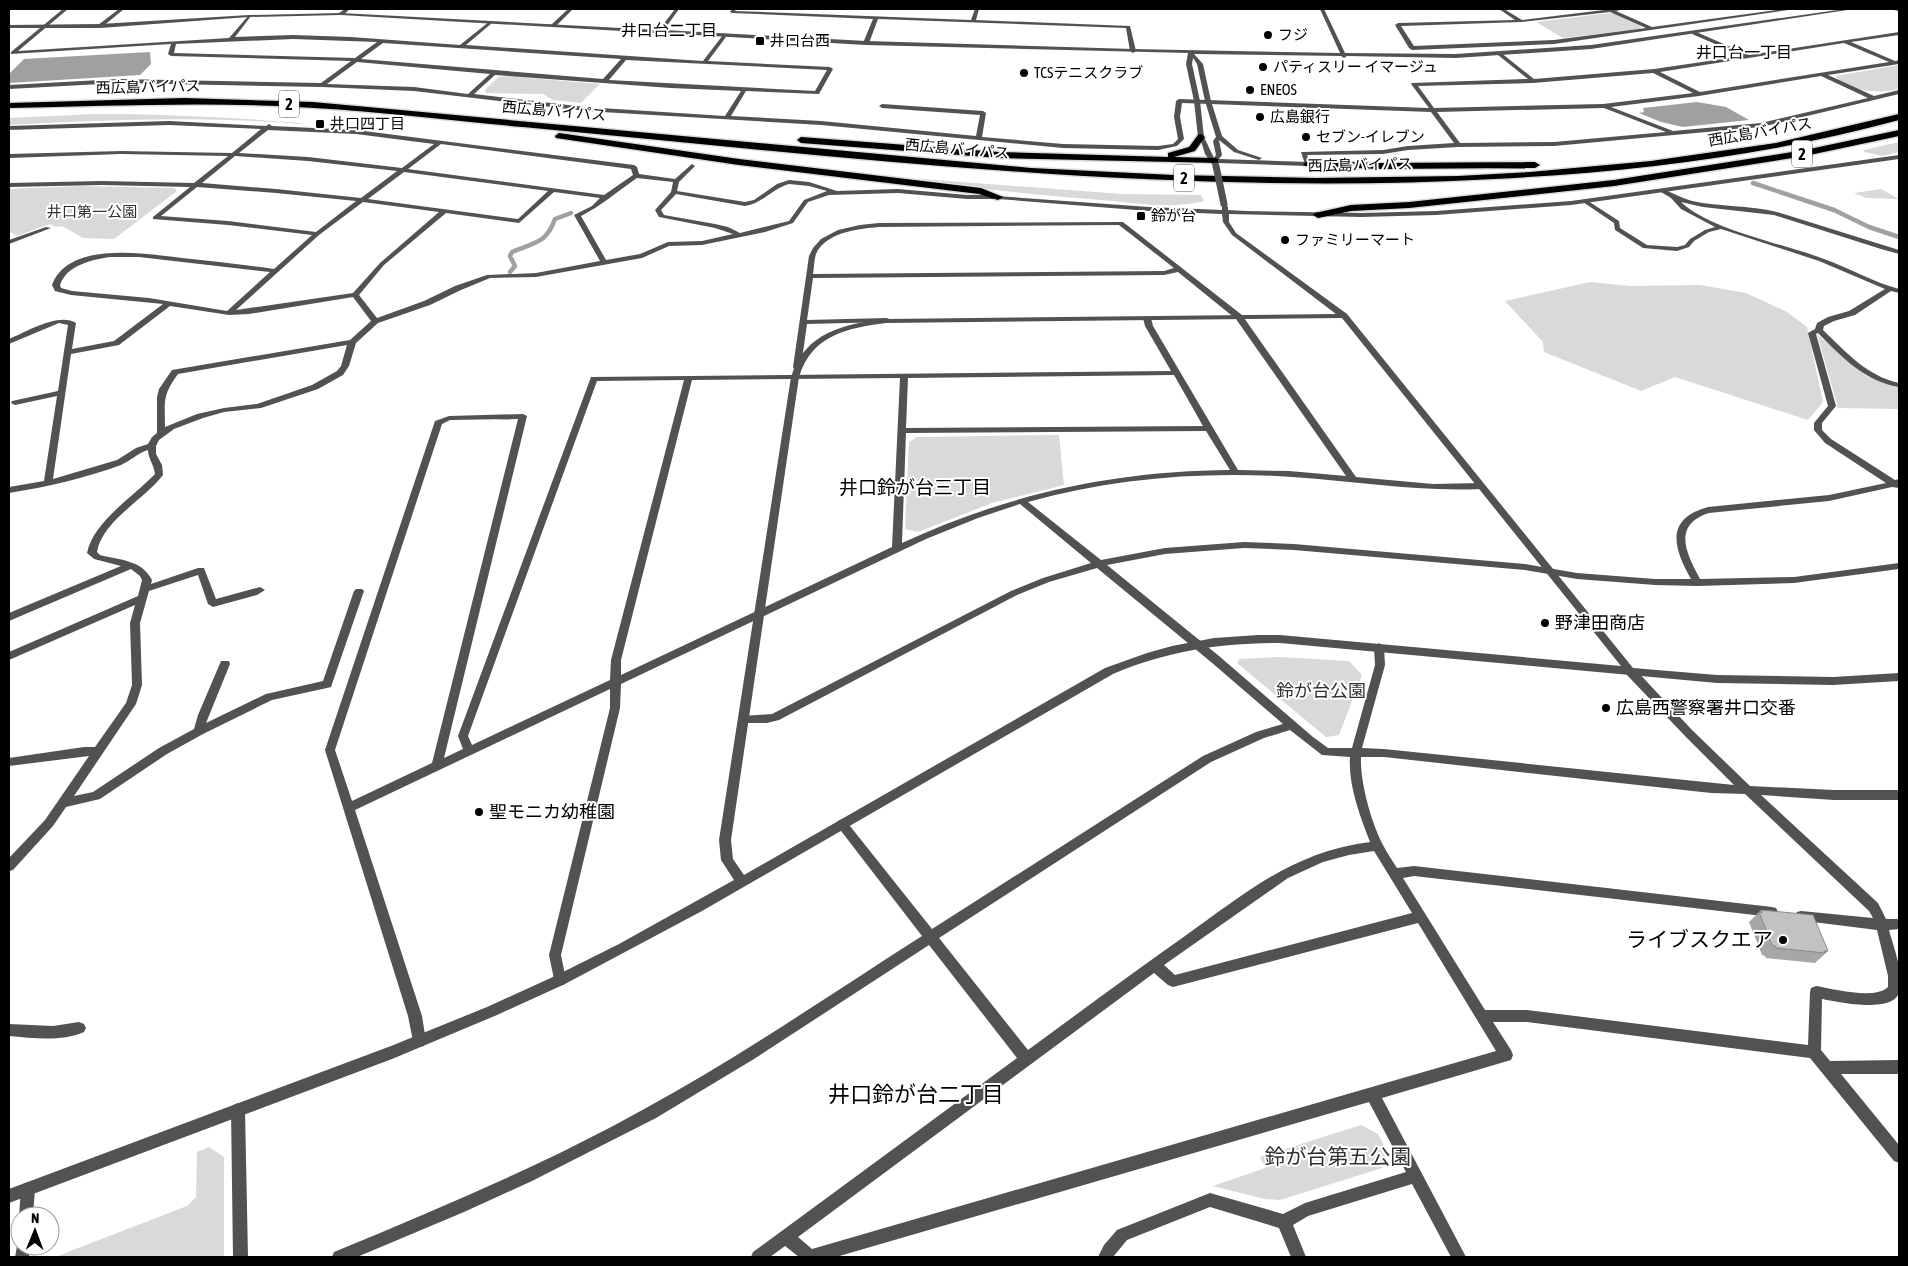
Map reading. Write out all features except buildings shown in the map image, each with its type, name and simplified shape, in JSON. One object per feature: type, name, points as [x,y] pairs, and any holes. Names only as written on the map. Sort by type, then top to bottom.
[{"type":"highway","name":"西広島バイパス","points":[[9,106],[127,102],[249,102],[374,110],[568,127],[969,166],[1126,176],[1343,181],[1513,176],[1678,160],[1800,142],[1899,117]]},
{"type":"highway","name":"西広島バイパス","points":[[9,113],[177,108],[313,114],[550,134],[1028,180],[1218,189],[1442,189],[1549,183],[1704,168],[1805,153],[1899,133]]},
{"type":"highway","points":[[568,127],[799,140],[999,155],[1109,158],[1216,164]]},
{"type":"highway","points":[[550,134],[739,162],[981,191],[998,197]]},
{"type":"highway","points":[[1109,158],[1178,154],[1192,149],[1202,137]]},
{"type":"highway","points":[[1308,164],[1400,166],[1603,162],[1800,142]]},
{"type":"highway","points":[[1318,215],[1350,208],[1410,205],[1614,183],[1704,168]]},
{"type":"street","points":[[11,54],[66,9]]},
{"type":"street","points":[[100,26],[122,9]]},
{"type":"street","points":[[341,14],[348,9]]},
{"type":"street","points":[[553,26],[571,9]]},
{"type":"street","points":[[659,33],[677,9]]},
{"type":"street","points":[[734,9],[732,12],[1128,27],[1133,51]]},
{"type":"street","points":[[973,21],[976,9]]},
{"type":"street","points":[[1322,9],[1344,56]]},
{"type":"street","points":[[1501,9],[1522,22]]},
{"type":"street","points":[[1622,9],[1522,22],[1398,25],[1412,48],[1554,42],[1793,9]]},
{"type":"street","points":[[9,27],[100,26],[249,16],[341,14],[866,43],[1344,56],[1500,54],[1591,47],[1852,9]]},
{"type":"street","points":[[1611,10],[1653,29]]},
{"type":"street","points":[[231,39],[249,16]]},
{"type":"street","points":[[866,43],[876,18]]},
{"type":"street","points":[[462,46],[490,22]]},
{"type":"street","points":[[1694,33],[1749,56]]},
{"type":"street","points":[[1458,145],[1414,84],[1534,81],[1654,71],[1899,33]]},
{"type":"street","points":[[705,62],[723,36]]},
{"type":"street","points":[[11,54],[231,39],[293,37],[830,69],[817,93],[605,81],[356,60],[171,54],[174,43]]},
{"type":"street","points":[[322,85],[382,41]]},
{"type":"street","points":[[1844,41],[1897,62]]},
{"type":"street","points":[[1191,53],[1189,64],[1202,137],[1206,142],[1208,155],[1216,164],[1228,226],[1234,234],[1344,316],[1656,701],[1748,790],[1874,907],[1882,925],[1894,976],[1893,991],[1889,996],[1874,999],[1816,992],[1814,1052]]},
{"type":"street","points":[[1191,53],[1200,64],[1208,101],[1219,137],[1232,148],[1245,155],[1290,163]]},
{"type":"street","points":[[1500,54],[1534,81]]},
{"type":"street","points":[[605,81],[625,58]]},
{"type":"street","points":[[9,87],[119,81],[322,85],[414,90],[585,108],[821,123],[1063,146],[1158,148],[1175,145],[1181,139],[1177,117],[1179,101],[1434,110],[1602,106],[1699,94],[1897,62]]},
{"type":"street","points":[[1654,71],[1699,94]]},
{"type":"street","points":[[470,95],[494,73]]},
{"type":"street","points":[[1823,75],[1873,98]]},
{"type":"street","points":[[727,117],[745,89]]},
{"type":"street","points":[[1216,164],[1308,164],[1303,153],[1383,152],[1408,148],[1458,145],[1554,144],[1761,125],[1899,92]]},
{"type":"street","points":[[882,106],[984,113],[979,138]]},
{"type":"street","points":[[1602,106],[1673,133]]},
{"type":"street","points":[[9,128],[168,123],[269,126],[356,132],[634,167],[636,176]]},
{"type":"street","points":[[269,126],[155,218],[228,223],[317,234]]},
{"type":"street","points":[[1216,164],[1220,155],[1216,141],[1219,137]]},
{"type":"street","points":[[229,313],[317,234],[440,142]]},
{"type":"street","points":[[9,156],[151,152],[233,154],[307,159],[604,197]]},
{"type":"street","points":[[9,866],[49,823],[131,704],[137,685],[135,623],[147,580],[145,574],[139,569],[97,557],[92,553],[91,546],[125,506],[159,475],[160,470],[152,454],[152,446],[161,433],[200,416],[224,410],[258,406],[315,387],[340,374],[345,366],[352,342],[375,321],[427,304],[458,288],[488,276],[536,275],[646,254],[668,244],[685,242],[698,244],[740,236],[791,222],[806,201],[816,196],[835,192],[898,191],[1158,210],[1225,208],[1318,215],[1436,213],[1586,202],[1899,157]]},
{"type":"street","points":[[692,166],[676,181],[674,192],[658,210],[661,216],[672,220],[720,228],[737,233],[740,236]]},
{"type":"street","points":[[604,262],[577,215],[594,207],[604,197],[636,176],[676,181]]},
{"type":"street","points":[[674,192],[745,204],[757,201],[784,183],[791,182],[824,187],[835,192]]},
{"type":"street","points":[[9,185],[84,183],[195,185],[283,192],[519,221],[552,191]]},
{"type":"street","points":[[1663,191],[1674,198],[1774,213],[1899,252]]},
{"type":"street","points":[[1674,198],[1677,204],[1721,227],[1821,260],[1899,291]]},
{"type":"street","points":[[1586,202],[1617,222],[1618,229],[1645,247],[1684,248],[1692,240],[1707,231],[1721,227]]},
{"type":"street","points":[[276,271],[191,260],[118,255],[79,263],[62,272],[56,281],[58,289],[71,293],[169,303],[229,313],[249,312],[354,295],[375,270],[445,212]]},
{"type":"street","points":[[742,882],[727,860],[725,840],[797,367],[809,276],[814,250],[826,238],[846,230],[879,225],[1121,223],[1239,317],[1352,478]]},
{"type":"street","points":[[9,242],[48,228]]},
{"type":"street","points":[[809,276],[1164,273],[1180,269]]},
{"type":"street","points":[[1890,289],[1852,313],[1824,322],[1820,325],[1819,330],[1812,333],[1832,406],[1818,423],[1818,430],[1828,441],[1897,485]]},
{"type":"street","points":[[354,295],[375,321]]},
{"type":"street","points":[[67,352],[116,343],[169,303]]},
{"type":"street","points":[[802,322],[1344,316]]},
{"type":"street","points":[[1147,318],[1149,326],[1235,472]]},
{"type":"street","points":[[797,367],[806,352],[830,334],[858,325],[898,320]]},
{"type":"street","points":[[9,342],[58,321],[72,323],[48,482]]},
{"type":"street","points":[[1819,330],[1846,356],[1871,375],[1885,382],[1899,385]]},
{"type":"street","points":[[161,433],[161,397],[163,389],[174,372],[352,342]]},
{"type":"street","points":[[469,750],[462,736],[594,379],[1176,373]]},
{"type":"street","points":[[897,548],[904,376]]},
{"type":"street","points":[[560,980],[555,954],[615,708],[616,660],[689,378]]},
{"type":"street","points":[[15,403],[61,393]]},
{"type":"street","points":[[419,1041],[414,1016],[330,750],[438,423],[449,418],[523,416],[438,765]]},
{"type":"street","points":[[902,431],[1208,428]]},
{"type":"street","points":[[9,490],[64,480],[120,462],[139,450],[152,446]]},
{"type":"street","points":[[348,808],[897,548],[943,528],[1022,501],[1088,486],[1132,479],[1235,472],[1352,478],[1450,487],[1481,486]]},
{"type":"street","points":[[1698,583],[1685,559],[1680,540],[1682,528],[1695,514],[1708,510],[1820,498],[1897,485]]},
{"type":"street","points":[[1022,501],[1196,643],[1290,725],[1326,752],[1384,753],[1701,787],[1834,795],[1899,795]]},
{"type":"street","points":[[743,720],[775,717],[998,601],[1046,580],[1098,564],[1165,551],[1204,547],[1269,546],[1525,567],[1577,576],[1654,582],[1698,583],[1794,580],[1899,566]]},
{"type":"street","points":[[9,617],[130,566]]},
{"type":"street","points":[[9,656],[143,593],[201,570],[213,604],[227,599],[240,598],[260,590]]},
{"type":"street","points":[[63,803],[96,796],[163,751],[199,731],[270,697],[327,684],[359,591]]},
{"type":"street","points":[[9,1196],[419,1041],[560,980],[623,948],[742,882],[1109,671],[1153,654],[1196,643],[1240,639],[1280,639],[1717,679],[1766,681],[1899,677]]},
{"type":"street","points":[[786,1237],[811,1257],[841,1253],[1506,1055],[1376,846],[1359,790],[1355,768],[1356,752],[1378,676],[1380,665],[1379,647]]},
{"type":"street","points":[[199,731],[203,715],[225,664]]},
{"type":"street","points":[[339,1257],[459,1207],[527,1176],[642,1118],[749,1054],[1207,759],[1290,725]]},
{"type":"street","points":[[9,762],[84,751],[98,752]]},
{"type":"street","points":[[842,824],[1026,1059]]},
{"type":"street","points":[[758,1257],[1154,965],[1288,871],[1335,853],[1376,846]]},
{"type":"street","points":[[1393,874],[1414,871],[1882,925],[1899,924]]},
{"type":"street","points":[[1154,965],[1174,981],[1419,917]]},
{"type":"street","points":[[1482,1016],[1508,1014],[1527,1016],[1814,1052],[1899,1156]]},
{"type":"street","points":[[9,1030],[54,1032],[79,1028]]},
{"type":"street","points":[[1828,1068],[1899,1066]]},
{"type":"street","points":[[1372,1094],[1459,1257]]},
{"type":"street","points":[[238,1110],[241,1257]]},
{"type":"street","points":[[1105,1257],[1122,1235],[1210,1200],[1284,1222],[1305,1210],[1416,1176]]},
{"type":"street","points":[[27,1206],[28,1188]]},
{"type":"street","points":[[1284,1222],[1299,1257]]},
{"type":"green space","points":[[1609,13],[1616,14],[1641,26],[1640,29],[1563,38],[1536,22]]},
{"type":"green space","points":[[1899,65],[1899,89],[1891,91],[1856,88],[1835,76]]},
{"type":"green space","points":[[498,77],[600,84],[581,103],[553,100],[543,94],[486,93],[485,90]]},
{"type":"green space","points":[[94,114],[197,116],[274,121],[302,124],[266,121],[156,119],[9,125],[9,118]]},
{"type":"green space","points":[[1899,142],[1899,152],[1883,156],[1864,152],[1864,150]]},
{"type":"green space","points":[[921,179],[1122,194],[1201,195],[1204,201],[1182,205],[1147,204],[907,180]]},
{"type":"green space","name":"井口第一公園","points":[[83,186],[174,188],[177,191],[114,239],[83,238],[62,226],[56,227],[50,224],[17,236],[9,231],[9,189]]},
{"type":"green space","points":[[1881,189],[1899,199],[1866,198],[1854,193]]},
{"type":"green space","points":[[1590,282],[1630,286],[1700,285],[1746,293],[1787,312],[1807,327],[1823,402],[1808,420],[1675,377],[1641,391],[1544,352],[1543,342],[1505,301]]},
{"type":"green space","points":[[1817,334],[1868,377],[1899,387],[1899,409],[1838,408]]},
{"type":"green space","points":[[1059,435],[1064,485],[992,503],[918,532],[905,529],[909,442],[917,437]]},
{"type":"green space","name":"鈴が台公園","points":[[1279,657],[1349,661],[1362,675],[1339,735],[1326,737],[1237,663],[1240,659]]},
{"type":"green space","name":"鈴が台第五公園","points":[[1361,1125],[1378,1134],[1386,1149],[1382,1168],[1280,1200],[1265,1199],[1213,1186],[1265,1168],[1260,1157]]},
{"type":"green space","points":[[209,1147],[224,1157],[224,1257],[55,1257],[187,1206],[196,1197],[197,1152]]},
{"type":"shaded area","points":[[150,52],[151,64],[140,75],[9,83],[9,74],[24,59]]},
{"type":"shaded area","points":[[1697,102],[1726,107],[1749,120],[1683,127],[1661,122],[1639,113],[1644,112],[1643,108]]},
{"type":"waterway","points":[[1753,183],[1834,210],[1869,227],[1899,237]]},
{"type":"waterway","points":[[510,272],[515,266],[510,256],[512,252],[544,238],[555,219],[571,213]]},
{"type":"place","name":"フジ","points":[[1268,35]]},
{"type":"place","name":"井口台西","points":[[760,41]]},
{"type":"place","name":"パティスリー イマージュ","points":[[1263,67]]},
{"type":"place","name":"TCSテニスクラブ","points":[[1024,73]]},
{"type":"place","name":"ENEOS","points":[[1250,90]]},
{"type":"place","name":"広島銀行","points":[[1260,117]]},
{"type":"place","name":"井口四丁目","points":[[320,124]]},
{"type":"place","name":"セブン-イレブン","points":[[1306,137]]},
{"type":"place","name":"鈴が台","points":[[1141,216]]},
{"type":"place","name":"ファミリーマート","points":[[1285,240]]},
{"type":"place","name":"野津田商店","points":[[1545,623]]},
{"type":"place","name":"広島西警察署井口交番","points":[[1606,708]]},
{"type":"place","name":"聖モニカ幼稚園","points":[[479,812]]},
{"type":"place","name":"ライブスクエア","points":[[1783,940]]},
{"type":"district","name":"井口台二丁目","points":[[669,30]]},
{"type":"district","name":"井口台一丁目","points":[[1744,52]]},
{"type":"district","name":"井口鈴が台三丁目","points":[[915,487]]},
{"type":"district","name":"井口鈴が台二丁目","points":[[916,1094]]}]
